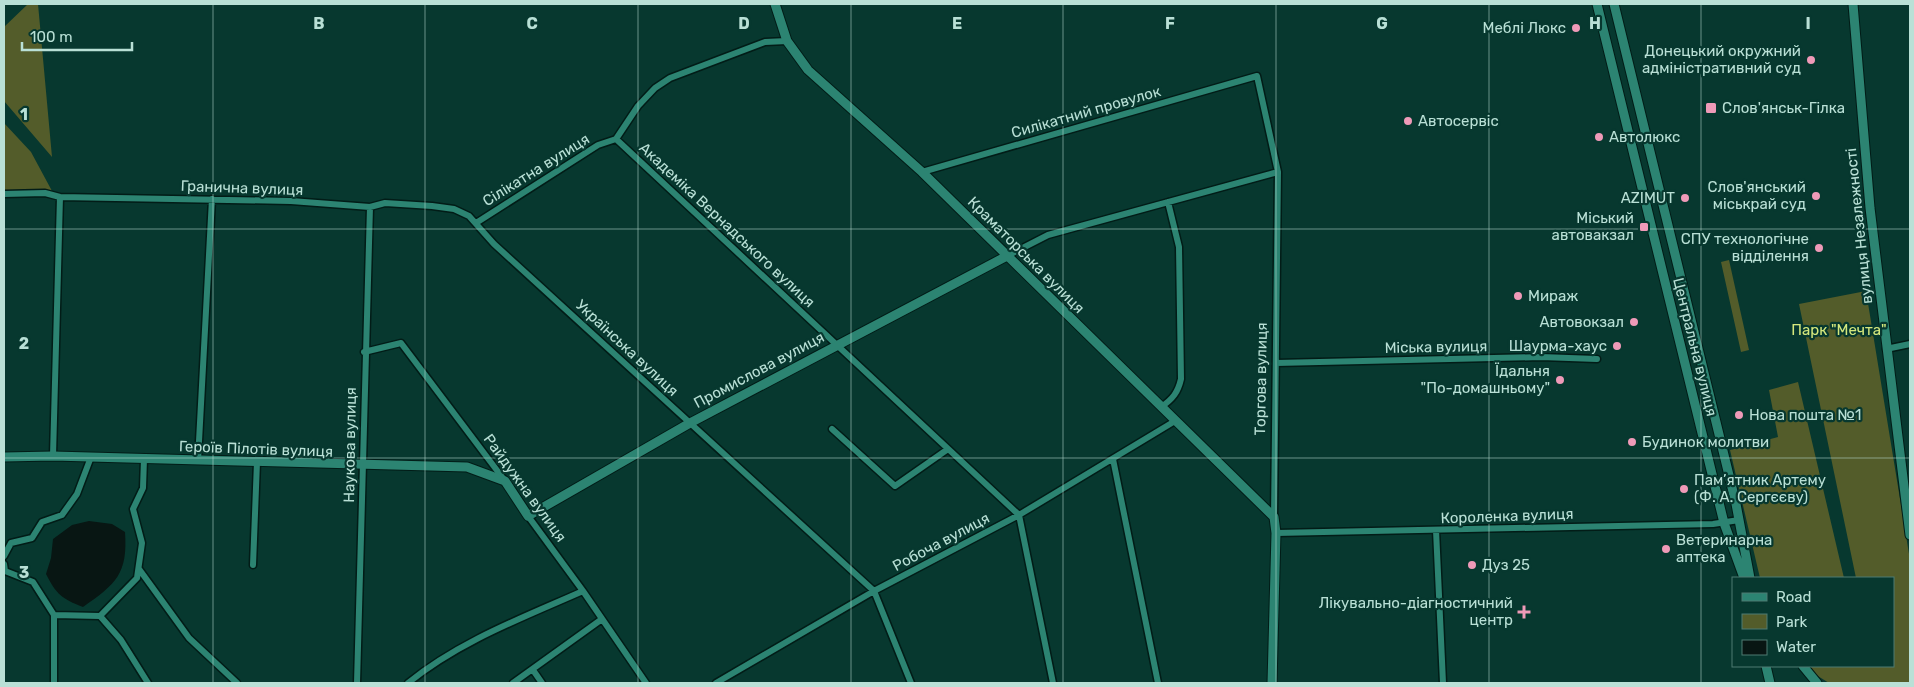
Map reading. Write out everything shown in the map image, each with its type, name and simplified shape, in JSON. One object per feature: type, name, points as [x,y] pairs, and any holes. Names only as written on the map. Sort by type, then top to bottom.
[{"type":"street","name":"Краматорська вулиця","points":[[775,4],[787,41],[808,70],[922,172],[1274,517]]},
{"type":"street","name":"Центральна вулиця","points":[[1597,4],[1724,523],[1744,577]]},
{"type":"street","name":"Центральна вулиця","points":[[1614,4],[1739,520],[1750,577]]},
{"type":"street","name":"вулиця Незалежності","points":[[1853,4],[1870,208],[1910,535]]},
{"type":"street","points":[[616,138],[638,106],[655,88],[670,78],[765,42],[787,41]]},
{"type":"street","name":"Силікатний провулок","points":[[922,172],[1257,76]]},
{"type":"street","name":"Торгова вулиця","points":[[1257,76],[1278,172],[1274,517],[1276,533],[1272,683]]},
{"type":"street","name":"Сілікатна вулиця","points":[[476,223],[598,145],[616,138]]},
{"type":"street","name":"Академіка Вернадського вулиця","points":[[616,138],[1019,515]]},
{"type":"street","points":[[1007,256],[1048,235],[1278,172]]},
{"type":"street","name":"Гранична вулиця","points":[[4,194],[45,193],[60,197],[291,201],[370,207],[385,203],[454,209],[469,216],[476,223]]},
{"type":"street","points":[[53,456],[60,197]]},
{"type":"street","points":[[198,460],[212,199]]},
{"type":"street","points":[[1161,407],[1170,401],[1178,391],[1181,379],[1179,247],[1168,202]]},
{"type":"street","name":"Наукова вулиця","points":[[357,683],[364,352],[370,207]]},
{"type":"street","name":"Українська вулиця","points":[[476,223],[494,244],[874,591]]},
{"type":"street","name":"Промислова вулиця","points":[[528,516],[690,423],[836,344],[1007,256]]},
{"type":"street","name":"Райдужна вулиця","points":[[364,352],[401,343],[505,481],[646,683]]},
{"type":"street","points":[[1886,349],[1910,344]]},
{"type":"street","name":"Міська вулиця","points":[[1276,363],[1541,357],[1597,359]]},
{"type":"street","name":"Робоча вулиця","points":[[716,683],[874,591],[1019,515],[1175,421]]},
{"type":"street","points":[[832,429],[894,486],[948,449]]},
{"type":"street","name":"Героїв Пілотів вулиця","points":[[4,457],[53,456],[362,466],[468,467],[505,481]]},
{"type":"street","points":[[4,556],[12,543],[32,538],[42,522],[62,515],[77,494],[91,457]]},
{"type":"street","points":[[54,615],[100,616],[138,578],[142,543],[133,509],[143,488],[144,459]]},
{"type":"street","points":[[1113,459],[1158,683]]},
{"type":"street","points":[[253,566],[257,462]]},
{"type":"street","points":[[1019,515],[1053,683]]},
{"type":"street","name":"Короленка вулиця","points":[[1276,533],[1724,523],[1739,520]]},
{"type":"street","points":[[1436,530],[1443,683]]},
{"type":"street","points":[[4,564],[5,571],[34,582],[54,615],[54,683]]},
{"type":"street","points":[[139,569],[189,638],[237,683]]},
{"type":"street","points":[[408,683],[432,664],[502,625],[583,591]]},
{"type":"street","points":[[874,591],[911,683]]},
{"type":"street","points":[[100,616],[121,640],[148,683]]},
{"type":"street","points":[[513,683],[602,620]]},
{"type":"street","points":[[1766,667],[1770,683]]},
{"type":"street","points":[[1804,667],[1817,683]]},
{"type":"street","points":[[533,670],[542,683]]},
{"type":"green space","points":[[28,4],[38,4],[52,157],[4,101],[4,27]]},
{"type":"green space","points":[[4,123],[31,152],[52,191],[4,190]]},
{"type":"green space","points":[[1729,260],[1749,350],[1741,352],[1721,262]]},
{"type":"green space","name":"Парк \"Мечта\"","points":[[1866,291],[1910,560],[1910,683],[1829,683],[1813,673],[1809,667],[1894,667],[1894,577],[1856,577],[1799,304]]},
{"type":"green space","name":"Парк \"Мечта\"","points":[[1798,382],[1844,577],[1760,577],[1730,450],[1778,437],[1769,390]]},
{"type":"water","points":[[89,521],[112,524],[125,532],[125,546],[122,568],[118,577],[104,591],[83,607],[60,595],[46,574],[51,558],[53,539],[72,525]]},
{"type":"place","name":"Меблі Люкс","points":[[1576,28]]},
{"type":"place","name":"Донецький окружний адміністративний суд","points":[[1811,60]]},
{"type":"place","name":"Слов'янськ-Гілка","points":[[1711,108]]},
{"type":"place","name":"Автосервіс","points":[[1408,121]]},
{"type":"place","name":"Автолюкс","points":[[1599,137]]},
{"type":"place","name":"Слов'янський міськрай суд","points":[[1816,196]]},
{"type":"place","name":"AZIMUT","points":[[1685,198]]},
{"type":"place","name":"Міський автовакзал","points":[[1644,227]]},
{"type":"place","name":"СПУ технологічне відділення","points":[[1819,248]]},
{"type":"place","name":"Мираж","points":[[1518,296]]},
{"type":"place","name":"Автовокзал","points":[[1634,322]]},
{"type":"place","name":"Шаурма-хаус","points":[[1617,346]]},
{"type":"place","name":"Їдальня \"По-домашньому\"","points":[[1560,380]]},
{"type":"place","name":"Нова пошта №1","points":[[1739,415]]},
{"type":"place","name":"Будинок молитви","points":[[1632,442]]},
{"type":"place","name":"Пам’ятник Артему (Ф. А. Сергєєву)","points":[[1684,489]]},
{"type":"place","name":"Ветеринарна аптека","points":[[1666,549]]},
{"type":"place","name":"Дуз 25","points":[[1472,565]]},
{"type":"place","name":"Лікувально-діагностичний центр","points":[[1524,612]]}]
